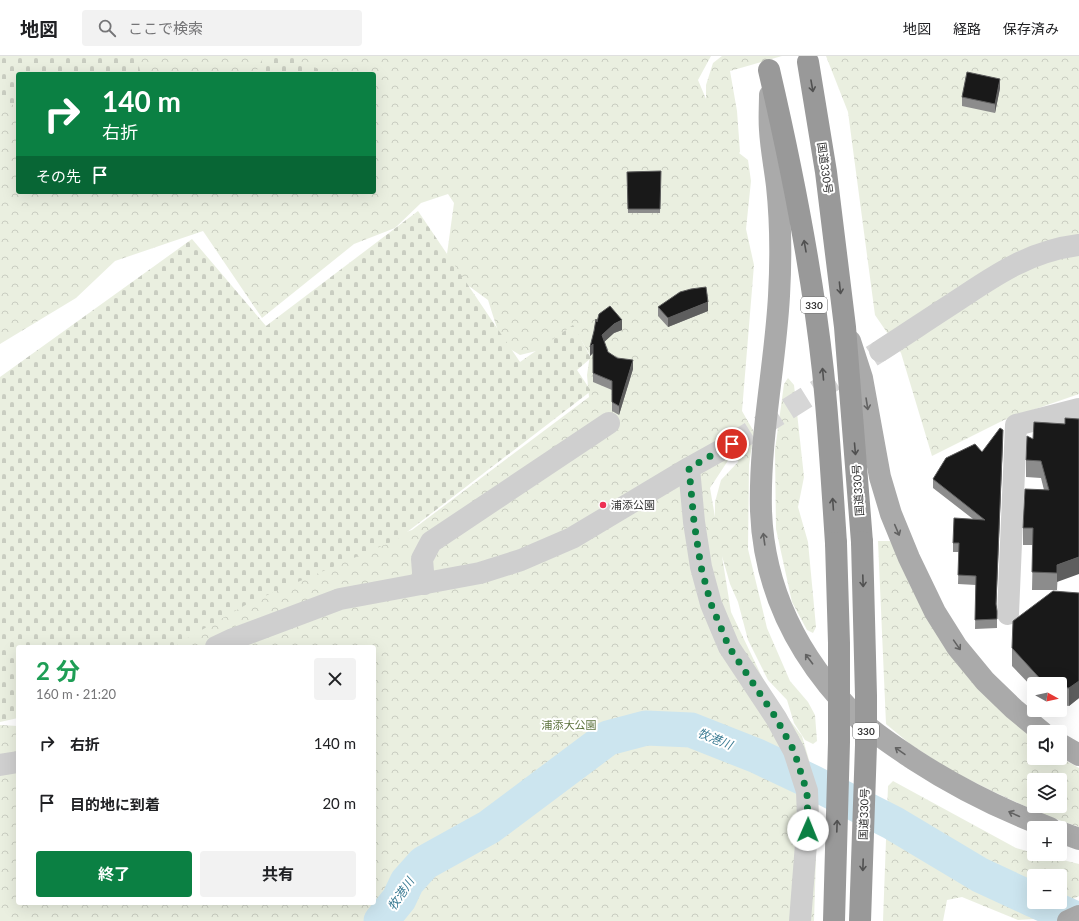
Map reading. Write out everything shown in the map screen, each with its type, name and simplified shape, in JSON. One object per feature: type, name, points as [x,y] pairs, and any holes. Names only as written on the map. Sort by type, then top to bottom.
[{"type":"highway","name":"国道330号","points":[[808,62],[826,172],[845,326],[862,542],[866,717],[865,793],[860,921]]},
{"type":"highway","name":"330","points":[[769,70],[798,201],[823,371],[836,543],[839,643],[840,742],[834,921]]},
{"type":"main road","points":[[769,70],[770,131],[778,192],[781,264],[761,479],[761,511],[763,538],[768,564],[780,602],[791,628],[805,654],[830,687],[874,732],[925,767],[963,790],[1030,821]]},
{"type":"main road","points":[[845,326],[862,378],[873,444],[885,496],[891,514],[919,579],[939,618],[957,646],[985,682],[1033,725]]},
{"type":"main road","points":[[1067,748],[1079,755]]},
{"type":"main road","points":[[1067,835],[1079,839]]},
{"type":"main road","points":[[1068,921],[1079,916]]},
{"type":"street","points":[[880,351],[986,281],[1021,261],[1043,252],[1066,246],[1079,245]]},
{"type":"street","points":[[1008,614],[1016,425],[1079,409]]},
{"type":"street","points":[[424,584],[422,558],[431,542],[609,423]]},
{"type":"street","points":[[220,645],[340,599],[480,573],[521,560],[572,538],[732,444]]},
{"type":"street","points":[[689,468],[694,522],[701,567],[711,604],[729,647],[776,718],[794,751],[807,792],[808,818],[800,921]]},
{"type":"street","points":[[0,765],[16,762]]},
{"type":"green space","name":"浦添大公園","points":[[0,56],[711,56],[698,80],[706,99],[706,85],[713,63],[722,56],[782,56],[730,71],[737,111],[739,153],[748,160],[751,181],[746,229],[754,265],[742,411],[754,432],[749,465],[748,549],[767,628],[790,681],[808,702],[815,715],[817,741],[813,744],[805,740],[794,723],[787,700],[768,680],[748,640],[738,602],[730,584],[722,556],[731,612],[771,696],[802,736],[818,791],[814,921],[0,921],[0,725],[16,726],[16,905],[376,905],[376,645],[150,645],[376,542],[412,530],[589,397],[587,375],[590,355],[581,340],[520,355],[502,344],[488,300],[455,276],[447,254],[454,203],[448,194],[421,203],[395,228],[354,244],[262,318],[203,231],[115,261],[76,298],[0,344]],"holes":[[[736,442],[738,462],[721,480],[715,502],[715,517],[710,488],[729,459]]]},
{"type":"green space","points":[[0,56],[135,56],[140,72],[16,72],[16,107],[8,101],[0,100]]},
{"type":"green space","points":[[264,56],[289,56],[324,72],[256,72]]},
{"type":"green space","points":[[826,56],[1079,56],[1079,394],[1004,420],[932,456],[901,353],[875,315],[848,112]]},
{"type":"green space","points":[[418,211],[520,362],[573,325],[591,358],[577,370],[591,391],[398,539],[249,603],[177,645],[16,645],[16,718],[0,722],[0,377],[192,239],[266,326]]},
{"type":"green space","points":[[788,378],[794,385],[804,477],[798,507],[808,542],[816,627],[813,633],[807,630],[792,602],[776,529],[775,450],[784,384]]},
{"type":"green space","points":[[878,541],[890,541],[1027,728],[1027,765],[1067,765],[1067,761],[1079,768],[1079,827],[1067,823],[1067,821],[1062,821],[1040,813],[1067,813],[1067,773],[1027,773],[1027,807],[950,770],[910,744],[886,724]]},
{"type":"green space","points":[[893,781],[1016,848],[1027,851],[1027,861],[1067,861],[1079,864],[1079,896],[1067,902],[1067,869],[1027,869],[1027,909],[1053,909],[1033,919],[1018,920],[962,897],[947,900],[943,921],[883,921],[888,786]]},
{"type":"building","points":[[967,72],[1000,79],[995,104],[962,97]]},
{"type":"building","points":[[661,171],[660,209],[628,209],[627,172]]},
{"type":"building","points":[[706,287],[708,302],[668,318],[658,307],[680,292]]},
{"type":"building","points":[[610,306],[622,320],[614,324],[602,335],[608,352],[617,358],[633,360],[619,406],[612,402],[612,381],[593,373],[593,344],[590,347],[596,319],[597,322],[599,314]]},
{"type":"building","points":[[1065,418],[1079,419],[1079,557],[1057,565],[1057,573],[1032,572],[1033,528],[1023,528],[1025,489],[1049,490],[1041,461],[1026,460],[1027,436],[1033,439],[1034,422],[1065,424]]},
{"type":"building","points":[[1000,428],[1003,430],[996,604],[997,619],[975,620],[976,576],[958,575],[959,543],[953,543],[954,518],[985,520],[933,479],[946,458],[975,444],[982,452]]},
{"type":"building","points":[[1053,591],[1079,593],[1079,681],[1069,688],[1067,688],[1067,677],[1039,677],[1012,648],[1013,621]]},
{"type":"waterway","name":"牧港川","points":[[381,921],[399,899],[407,882],[424,863],[489,827],[608,738],[646,728],[691,730],[757,756],[893,823],[980,875],[1027,897]]},
{"type":"waterway","name":"牧港川","points":[[1054,909],[1079,920]]},
{"type":"tunnel","points":[[732,444],[880,351]]},
{"type":"place","name":"浦添公園","points":[[603,505]]},
{"type":"route","points":[[732,444],[689,468],[694,522],[701,567],[711,604],[729,647],[776,718],[794,751],[807,792],[808,830]]}]
